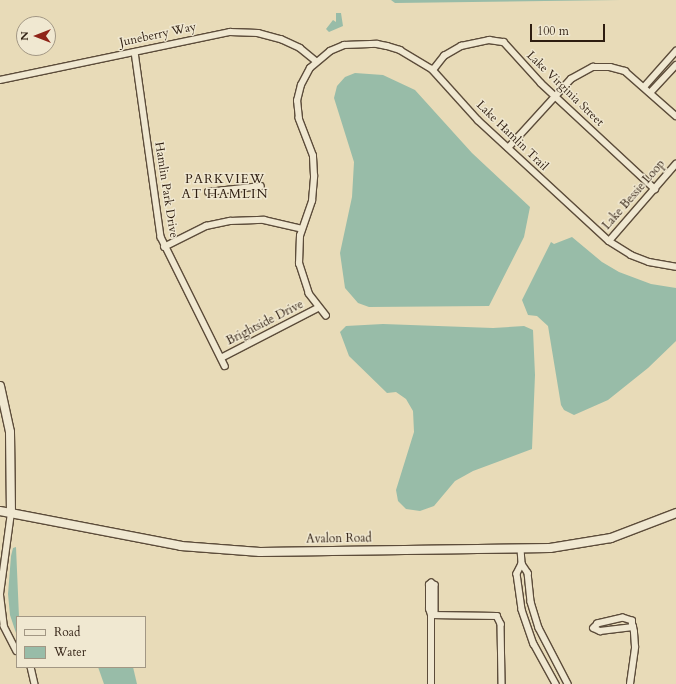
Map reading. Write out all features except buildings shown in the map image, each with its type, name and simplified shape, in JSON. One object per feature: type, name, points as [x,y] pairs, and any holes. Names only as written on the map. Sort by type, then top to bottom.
[{"type":"main road","points":[[0,386],[10,432],[11,513]]},
{"type":"main road","name":"Avalon Road","points":[[0,511],[152,541],[217,550],[521,549],[573,546],[611,538],[676,512]]},
{"type":"street","name":"Juneberry Way","points":[[0,80],[218,34],[246,32],[285,41],[300,48],[316,61]]},
{"type":"street","name":"Lake Virginia Street","points":[[433,70],[444,56],[461,46],[476,41],[500,41],[508,45],[555,96],[654,189]]},
{"type":"street","name":"Lake Hamlin Trail","points":[[326,316],[318,308],[307,291],[300,268],[298,251],[302,229],[312,201],[314,176],[312,152],[300,119],[298,100],[302,80],[316,61],[330,51],[344,45],[377,44],[400,50],[433,70],[478,120],[609,241],[631,255],[649,262],[676,267]]},
{"type":"street","points":[[644,87],[676,51]]},
{"type":"street","name":"Hamlin Park Drive","points":[[135,52],[158,227],[164,246],[225,366]]},
{"type":"street","points":[[650,93],[676,65]]},
{"type":"street","points":[[508,148],[555,96],[578,74],[603,66],[625,71],[676,116]]},
{"type":"street","name":"Lake Bessie Loop","points":[[609,241],[676,164]]},
{"type":"street","points":[[208,192],[261,186]]},
{"type":"street","points":[[164,246],[206,226],[230,220],[264,220],[302,229]]},
{"type":"street","name":"Brightside Drive","points":[[221,358],[318,308]]},
{"type":"street","points":[[0,594],[11,513]]},
{"type":"street","points":[[521,549],[522,564],[528,573],[530,598],[539,628],[568,684]]},
{"type":"street","points":[[522,564],[517,574],[524,619],[534,644],[556,684]]},
{"type":"street","points":[[0,588],[4,626],[16,649]]},
{"type":"street","points":[[432,684],[433,615],[497,616],[501,624],[502,684]]},
{"type":"street","points":[[630,684],[634,651],[633,627],[631,620],[624,618],[598,624],[594,628],[600,631],[633,627]]},
{"type":"street","points":[[31,668],[35,684]]},
{"type":"water","points":[[391,0],[620,0],[395,3]]},
{"type":"water","points":[[336,13],[341,13],[343,26],[329,32],[326,29],[333,20],[336,22]]},
{"type":"water","points":[[355,73],[383,75],[415,90],[472,153],[530,207],[524,237],[489,306],[369,307],[358,303],[345,288],[340,253],[352,197],[354,162],[334,98],[337,86],[345,77]]},
{"type":"water","points":[[572,237],[602,262],[619,272],[651,284],[676,288],[676,341],[648,368],[608,400],[574,415],[564,410],[561,405],[548,326],[537,316],[528,315],[522,300],[551,242],[554,244]]},
{"type":"water","points":[[383,324],[493,328],[524,326],[533,330],[535,375],[532,449],[473,471],[455,481],[434,506],[420,511],[406,509],[398,501],[396,490],[414,432],[413,411],[406,399],[396,392],[387,393],[349,356],[340,332],[346,326]]},
{"type":"water","points":[[16,547],[19,616],[16,616],[16,633],[10,615],[8,594],[13,548]]},
{"type":"water","points":[[98,668],[133,668],[137,684],[104,684]]},
{"type":"district","name":"PARKVIEW AT HAMLIN","points":[[225,188]]}]
